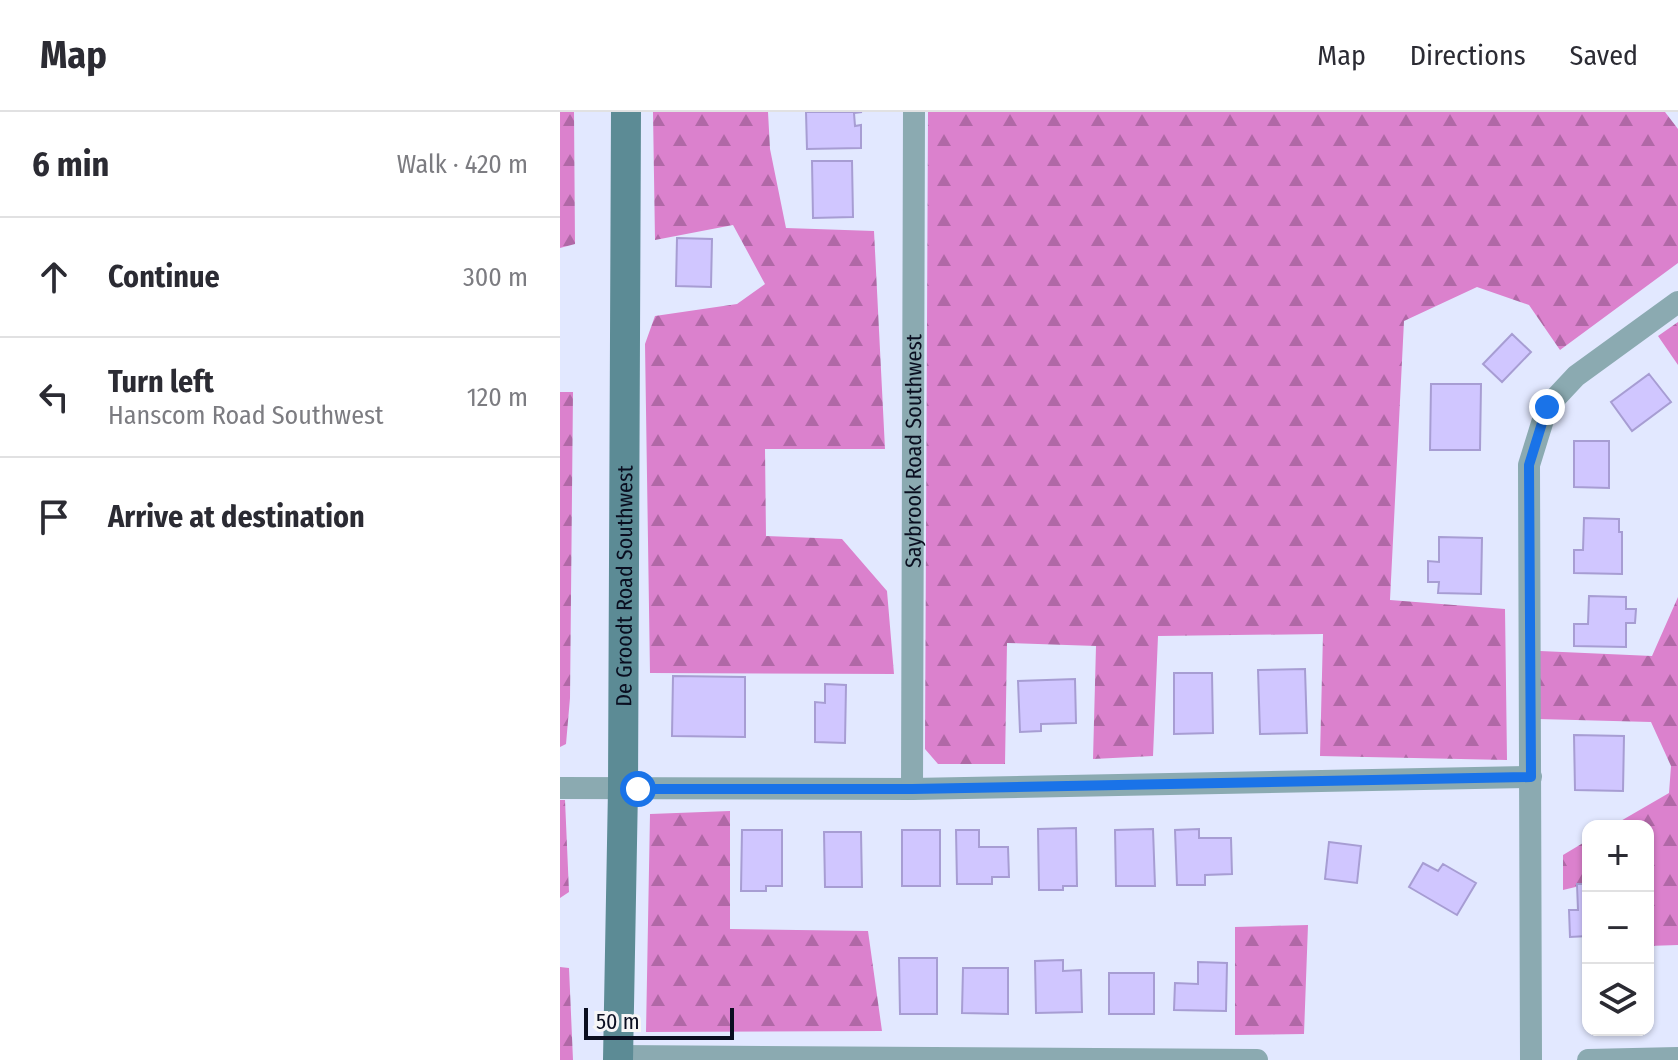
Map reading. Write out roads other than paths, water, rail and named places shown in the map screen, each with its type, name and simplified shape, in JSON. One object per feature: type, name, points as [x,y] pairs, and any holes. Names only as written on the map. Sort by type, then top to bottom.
[{"type":"street","name":"De Groodt Road Southwest","points":[[618,1058],[623,789],[626,112]]},
{"type":"street","name":"Saybrook Road Southwest","points":[[912,789],[914,112]]},
{"type":"street","points":[[1531,1060],[1529,465],[1547,407],[1576,376],[1678,302]]},
{"type":"street","points":[[560,788],[912,789],[1531,777]]},
{"type":"street","points":[[618,1058],[1257,1060]]},
{"type":"street","points":[[1588,1060],[1678,1058]]}]
